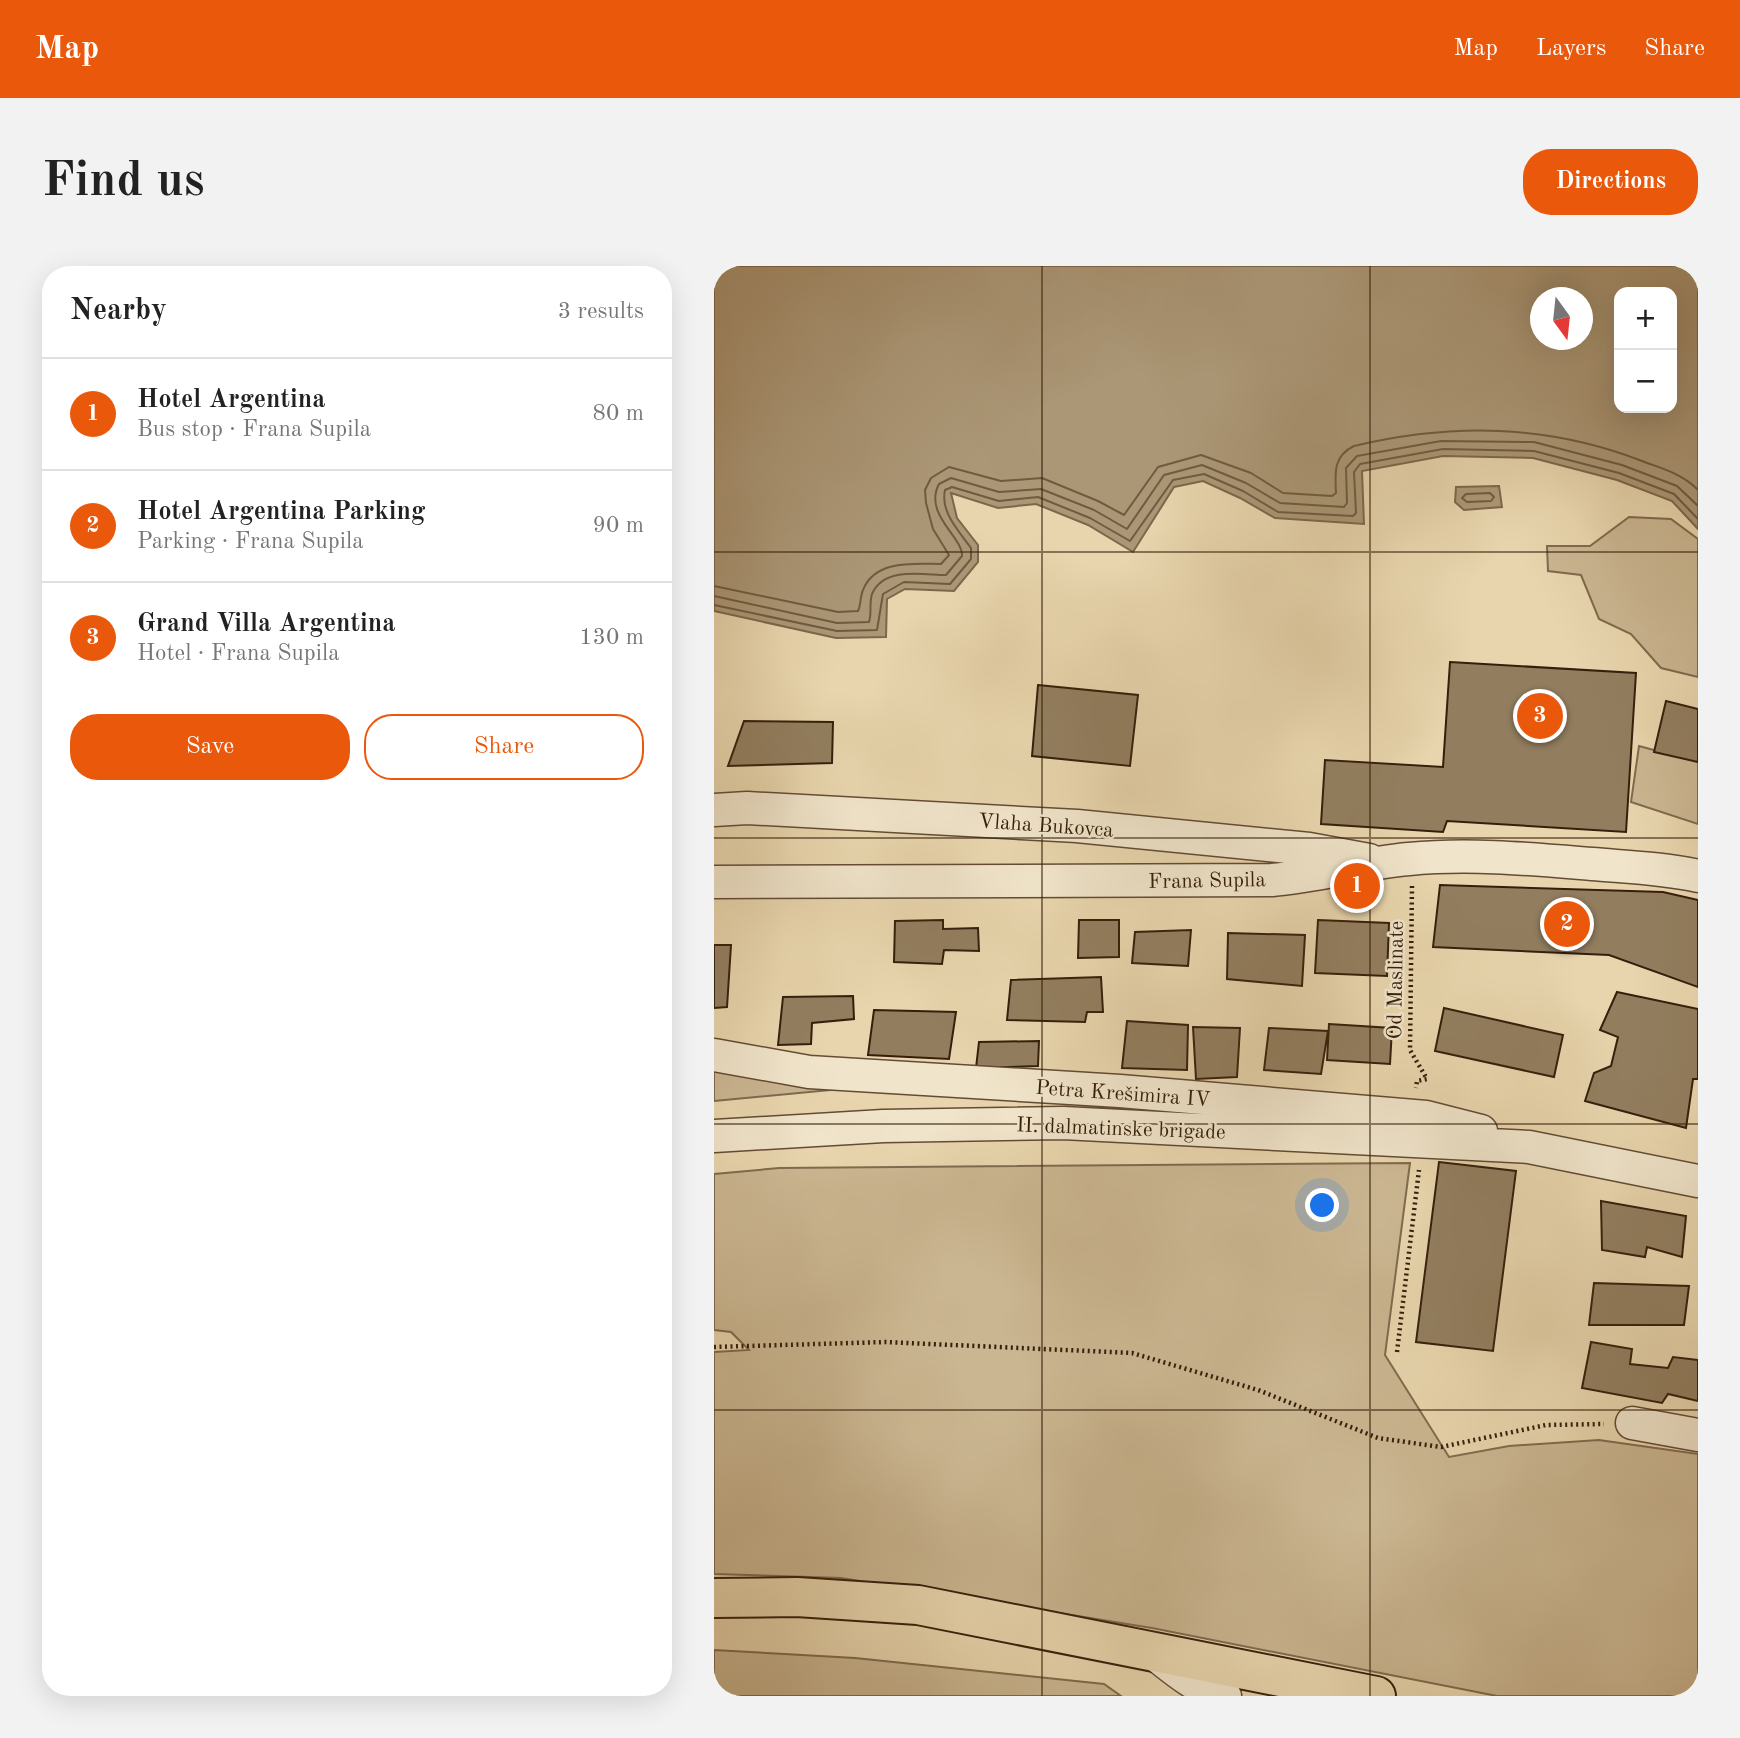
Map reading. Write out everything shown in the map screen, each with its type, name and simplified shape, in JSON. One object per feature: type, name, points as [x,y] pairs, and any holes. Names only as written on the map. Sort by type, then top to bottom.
[{"type":"main road","points":[[714,1598],[797,1597],[918,1605],[1150,1650],[1217,1667],[1376,1696]]},
{"type":"street","name":"Vlaha Bukovca","points":[[714,810],[747,808],[1077,826],[1309,849],[1377,862]]},
{"type":"street","name":"Frana Supila","points":[[714,882],[1272,880],[1413,858],[1561,861],[1675,871],[1698,876]]},
{"type":"street","name":"Petra Krešimira IV","points":[[714,1055],[809,1072],[1120,1091],[1424,1129]]},
{"type":"street","name":"II. dalmatinske brigade","points":[[714,1136],[883,1126],[1063,1123],[1424,1129],[1698,1181]]},
{"type":"street","points":[[1632,1423],[1698,1435]]},
{"type":"street","points":[[1150,1650],[1183,1676],[1211,1692],[1225,1696]]},
{"type":"path","name":"Od Maslinate","points":[[1413,858],[1410,1050],[1427,1079],[1417,1081],[1415,1100],[1429,1102],[1424,1129]]},
{"type":"path","points":[[1397,1352],[1424,1129]]},
{"type":"path","points":[[714,1347],[886,1342],[1132,1353],[1258,1390],[1378,1438],[1441,1447],[1546,1425],[1632,1423]]},
{"type":"shaded area","points":[[1629,517],[1671,519],[1698,539],[1698,677],[1661,668],[1631,634],[1599,619],[1581,575],[1548,571],[1547,546],[1590,546]]},
{"type":"shaded area","points":[[1639,746],[1698,762],[1698,824],[1631,802]]},
{"type":"shaded area","points":[[714,1070],[841,1089],[714,1101]]},
{"type":"shaded area","points":[[1410,1163],[1385,1355],[1449,1457],[1509,1446],[1599,1440],[1698,1454],[1698,1696],[1497,1696],[1152,1628],[841,1578],[714,1574],[714,1352],[749,1350],[731,1332],[714,1330],[714,1174],[779,1168]]},
{"type":"shaded area","points":[[714,1650],[855,1658],[1104,1684],[1121,1696],[714,1696]]},
{"type":"water","points":[[714,266],[1698,266],[1698,529],[1672,501],[1617,480],[1533,458],[1443,456],[1362,471],[1364,524],[1275,518],[1203,481],[1174,487],[1133,552],[1088,525],[1036,504],[998,508],[951,493],[957,518],[978,545],[978,562],[954,591],[905,589],[887,599],[886,637],[836,638],[714,611]]},
{"type":"water","points":[[1499,486],[1502,507],[1464,510],[1455,502],[1456,487]]},
{"type":"building","points":[[1450,662],[1636,673],[1626,832],[1447,821],[1443,832],[1321,824],[1325,760],[1443,767]]},
{"type":"building","points":[[1038,685],[1138,695],[1130,766],[1032,756]]},
{"type":"building","points":[[1666,701],[1698,709],[1698,762],[1654,752]]},
{"type":"building","points":[[744,721],[833,722],[832,763],[728,766]]},
{"type":"building","points":[[1440,885],[1663,892],[1698,900],[1698,987],[1609,955],[1433,947]]},
{"type":"building","points":[[943,920],[943,929],[978,928],[979,951],[944,950],[942,964],[894,962],[895,921]]},
{"type":"building","points":[[1079,920],[1119,920],[1119,957],[1078,958]]},
{"type":"building","points":[[1318,920],[1389,923],[1387,976],[1315,973]]},
{"type":"building","points":[[1191,930],[1188,966],[1132,963],[1135,932]]},
{"type":"building","points":[[1228,933],[1305,935],[1302,986],[1227,979]]},
{"type":"building","points":[[714,945],[731,945],[727,1007],[714,1008]]},
{"type":"building","points":[[1101,977],[1103,1012],[1087,1012],[1085,1022],[1007,1020],[1011,980]]},
{"type":"building","points":[[1617,992],[1698,1009],[1698,1079],[1693,1079],[1686,1128],[1585,1101],[1594,1073],[1611,1066],[1618,1037],[1600,1030]]},
{"type":"building","points":[[853,996],[854,1019],[812,1023],[811,1044],[778,1045],[783,997]]},
{"type":"building","points":[[1444,1008],[1563,1035],[1554,1077],[1435,1051]]},
{"type":"building","points":[[874,1010],[956,1012],[949,1059],[868,1055]]},
{"type":"building","points":[[1127,1021],[1188,1025],[1187,1070],[1122,1068]]},
{"type":"building","points":[[1329,1024],[1392,1028],[1390,1064],[1327,1060]]},
{"type":"building","points":[[1193,1027],[1240,1028],[1237,1077],[1196,1079]]},
{"type":"building","points":[[1269,1028],[1328,1031],[1321,1074],[1264,1070]]},
{"type":"building","points":[[1039,1041],[1038,1066],[976,1068],[979,1042]]},
{"type":"building","points":[[1439,1162],[1516,1171],[1493,1351],[1416,1342]]},
{"type":"building","points":[[1601,1201],[1686,1216],[1682,1257],[1647,1247],[1645,1257],[1602,1250]]},
{"type":"building","points":[[1594,1283],[1689,1286],[1684,1325],[1589,1325]]},
{"type":"building","points":[[1591,1342],[1632,1349],[1630,1364],[1668,1368],[1673,1357],[1698,1360],[1698,1401],[1668,1394],[1662,1403],[1582,1388]]},
{"type":"place","name":"Grand Villa Argentina","points":[[1540,716]]},
{"type":"place","name":"Hotel Argentina","points":[[1357,886]]},
{"type":"place","name":"Hotel Argentina Parking","points":[[1567,924]]}]
